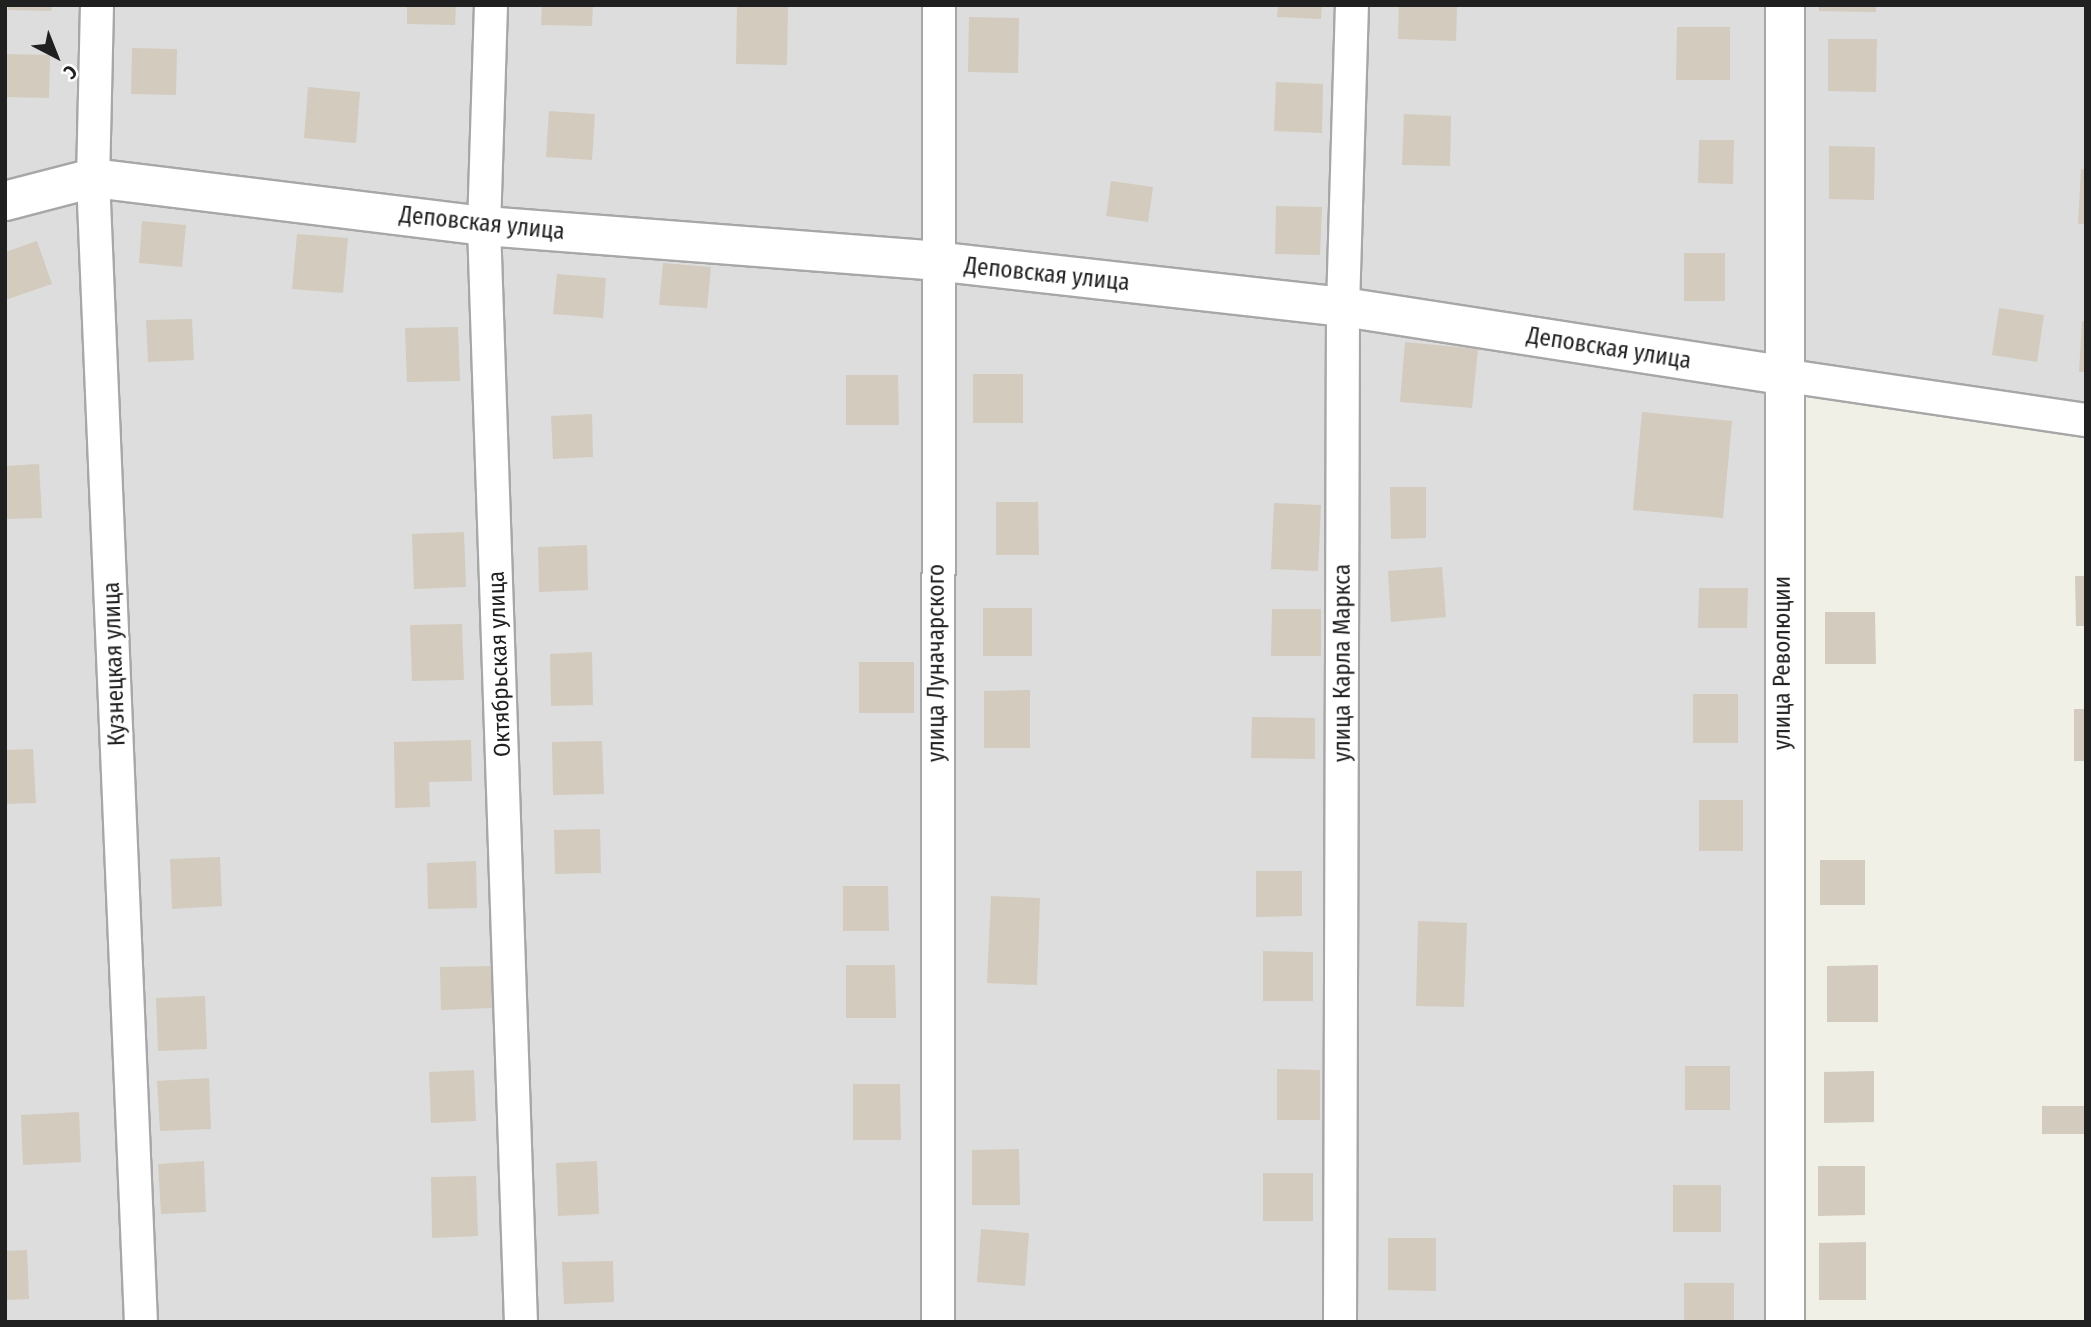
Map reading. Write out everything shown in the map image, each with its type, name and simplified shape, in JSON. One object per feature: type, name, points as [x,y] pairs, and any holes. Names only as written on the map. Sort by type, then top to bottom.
[{"type":"street","name":"Кузнецкая улица","points":[[97,5],[93,178],[141,1322]]},
{"type":"street","name":"Октябрьская улица","points":[[491,5],[484,226],[521,1322]]},
{"type":"street","name":"улица Луначарского","points":[[938,1322],[934,261],[939,5]]},
{"type":"street","name":"улица Карла Маркса","points":[[1340,1322],[1343,307],[1352,5]]},
{"type":"street","name":"улица Революции","points":[[1785,5],[1781,375],[1785,1322]]},
{"type":"street","name":"Деповская улица","points":[[5,201],[93,178],[484,226],[934,261],[1343,307],[2086,420]]},
{"type":"shaded area","points":[[5,5],[2086,5],[2086,420],[1782,375],[1785,1322],[5,1322]]},
{"type":"building","points":[[8,5],[52,5],[51,11],[8,10]]},
{"type":"building","points":[[407,5],[456,5],[455,25],[407,24]]},
{"type":"building","points":[[542,5],[593,5],[592,26],[541,25]]},
{"type":"building","points":[[737,5],[788,5],[787,65],[736,64]]},
{"type":"building","points":[[1278,5],[1322,5],[1321,19],[1277,17]]},
{"type":"building","points":[[1399,5],[1457,5],[1456,41],[1398,39]]},
{"type":"building","points":[[1819,5],[1876,5],[1876,12],[1819,11]]},
{"type":"building","points":[[969,17],[1019,18],[1018,73],[968,72]]},
{"type":"building","points":[[1677,27],[1730,27],[1730,80],[1676,80]]},
{"type":"building","points":[[1828,39],[1877,39],[1876,92],[1828,91]]},
{"type":"building","points":[[132,48],[177,49],[176,95],[131,94]]},
{"type":"building","points":[[6,54],[50,55],[49,98],[5,97]]},
{"type":"building","points":[[1276,82],[1323,84],[1322,133],[1274,131]]},
{"type":"building","points":[[308,87],[360,92],[356,143],[304,138]]},
{"type":"building","points":[[549,111],[595,114],[592,160],[546,157]]},
{"type":"building","points":[[1404,114],[1451,116],[1450,166],[1402,165]]},
{"type":"building","points":[[1699,140],[1734,140],[1733,184],[1698,183]]},
{"type":"building","points":[[1829,146],[1875,147],[1874,200],[1829,199]]},
{"type":"building","points":[[2081,169],[2086,169],[2086,224],[2078,224]]},
{"type":"building","points":[[1111,181],[1153,187],[1148,222],[1106,216]]},
{"type":"building","points":[[1276,206],[1322,207],[1320,255],[1275,254]]},
{"type":"building","points":[[142,221],[186,225],[182,267],[139,263]]},
{"type":"building","points":[[297,234],[348,238],[343,293],[292,289]]},
{"type":"building","points":[[37,241],[52,284],[5,300],[5,252]]},
{"type":"building","points":[[1684,253],[1725,253],[1725,301],[1684,301]]},
{"type":"building","points":[[663,263],[711,267],[707,308],[659,305]]},
{"type":"building","points":[[557,274],[606,278],[603,318],[553,314]]},
{"type":"building","points":[[1999,308],[2044,315],[2037,362],[1992,355]]},
{"type":"building","points":[[192,319],[194,360],[148,362],[146,320]]},
{"type":"building","points":[[2082,321],[2086,321],[2086,372],[2079,372]]},
{"type":"building","points":[[458,327],[460,381],[407,382],[405,328]]},
{"type":"building","points":[[1405,342],[1478,349],[1472,408],[1400,402]]},
{"type":"building","points":[[973,374],[1023,374],[1023,423],[973,423]]},
{"type":"building","points":[[846,375],[898,375],[899,425],[846,425]]},
{"type":"building","points":[[1642,412],[1732,421],[1723,518],[1633,510]]},
{"type":"building","points":[[592,414],[593,457],[553,459],[551,416]]},
{"type":"building","points":[[39,464],[42,518],[5,519],[5,466]]},
{"type":"building","points":[[1390,487],[1426,487],[1426,538],[1391,539]]},
{"type":"building","points":[[996,502],[1038,502],[1039,555],[996,555]]},
{"type":"building","points":[[1274,503],[1321,505],[1318,571],[1271,569]]},
{"type":"building","points":[[464,532],[466,587],[414,589],[412,534]]},
{"type":"building","points":[[587,545],[588,590],[539,592],[538,547]]},
{"type":"building","points":[[1442,567],[1446,617],[1391,622],[1388,571]]},
{"type":"building","points":[[2075,576],[2086,576],[2086,626],[2076,626]]},
{"type":"building","points":[[1699,588],[1748,588],[1747,628],[1698,628]]},
{"type":"building","points":[[983,608],[1032,608],[1032,656],[983,656]]},
{"type":"building","points":[[1272,609],[1321,609],[1321,656],[1271,656]]},
{"type":"building","points":[[1825,612],[1875,612],[1876,664],[1825,664]]},
{"type":"building","points":[[462,624],[464,680],[412,681],[410,625]]},
{"type":"building","points":[[592,652],[593,705],[551,706],[550,654]]},
{"type":"building","points":[[859,662],[914,662],[914,713],[859,713]]},
{"type":"building","points":[[1030,690],[1030,748],[984,748],[984,691]]},
{"type":"building","points":[[1693,694],[1738,694],[1738,743],[1693,743]]},
{"type":"building","points":[[2074,709],[2086,709],[2086,761],[2074,761]]},
{"type":"building","points":[[1252,717],[1315,718],[1315,759],[1251,758]]},
{"type":"building","points":[[471,740],[472,781],[429,782],[430,807],[395,808],[394,742]]},
{"type":"building","points":[[602,741],[604,794],[553,795],[552,742]]},
{"type":"building","points":[[33,749],[36,803],[5,804],[5,750]]},
{"type":"building","points":[[1699,800],[1743,800],[1743,851],[1699,851]]},
{"type":"building","points":[[600,829],[601,873],[555,874],[554,830]]},
{"type":"building","points":[[220,857],[222,906],[172,909],[170,859]]},
{"type":"building","points":[[1820,860],[1865,860],[1865,905],[1820,905]]},
{"type":"building","points":[[476,861],[477,908],[428,909],[427,863]]},
{"type":"building","points":[[1256,871],[1302,871],[1302,916],[1256,917]]},
{"type":"building","points":[[843,886],[888,886],[889,931],[843,931]]},
{"type":"building","points":[[991,896],[1040,898],[1037,985],[987,983]]},
{"type":"building","points":[[1418,921],[1467,923],[1464,1007],[1416,1006]]},
{"type":"building","points":[[1263,951],[1313,952],[1313,1001],[1263,1001]]},
{"type":"building","points":[[846,965],[895,965],[896,1018],[846,1018]]},
{"type":"building","points":[[1878,965],[1878,1022],[1827,1022],[1827,966]]},
{"type":"building","points":[[492,966],[493,1008],[441,1010],[440,967]]},
{"type":"building","points":[[205,996],[207,1049],[158,1051],[156,998]]},
{"type":"building","points":[[1685,1066],[1730,1066],[1730,1110],[1685,1110]]},
{"type":"building","points":[[1277,1069],[1320,1070],[1320,1120],[1277,1120]]},
{"type":"building","points":[[474,1070],[476,1121],[431,1123],[429,1072]]},
{"type":"building","points":[[1874,1071],[1874,1122],[1824,1123],[1824,1072]]},
{"type":"building","points":[[209,1078],[211,1129],[160,1131],[157,1081]]},
{"type":"building","points":[[853,1084],[900,1084],[901,1140],[853,1140]]},
{"type":"building","points":[[2042,1106],[2086,1106],[2086,1134],[2042,1134]]},
{"type":"building","points":[[79,1112],[81,1162],[23,1165],[21,1115]]},
{"type":"building","points":[[1019,1149],[1020,1205],[972,1205],[972,1150]]},
{"type":"building","points":[[204,1161],[206,1212],[161,1214],[158,1164]]},
{"type":"building","points":[[597,1161],[599,1214],[558,1216],[556,1163]]},
{"type":"building","points":[[1818,1166],[1865,1166],[1865,1215],[1818,1216]]},
{"type":"building","points":[[1263,1173],[1313,1173],[1313,1221],[1263,1221]]},
{"type":"building","points":[[476,1176],[478,1236],[432,1238],[431,1177]]},
{"type":"building","points":[[1673,1185],[1721,1185],[1721,1232],[1673,1232]]},
{"type":"building","points":[[981,1229],[1029,1233],[1025,1286],[977,1282]]},
{"type":"building","points":[[1388,1238],[1436,1238],[1436,1291],[1388,1290]]},
{"type":"building","points":[[1866,1242],[1866,1300],[1819,1300],[1819,1243]]},
{"type":"building","points":[[27,1250],[29,1299],[5,1300],[5,1251]]},
{"type":"building","points":[[613,1261],[614,1302],[564,1304],[562,1262]]},
{"type":"building","points":[[1684,1283],[1734,1283],[1734,1322],[1684,1322]]}]
